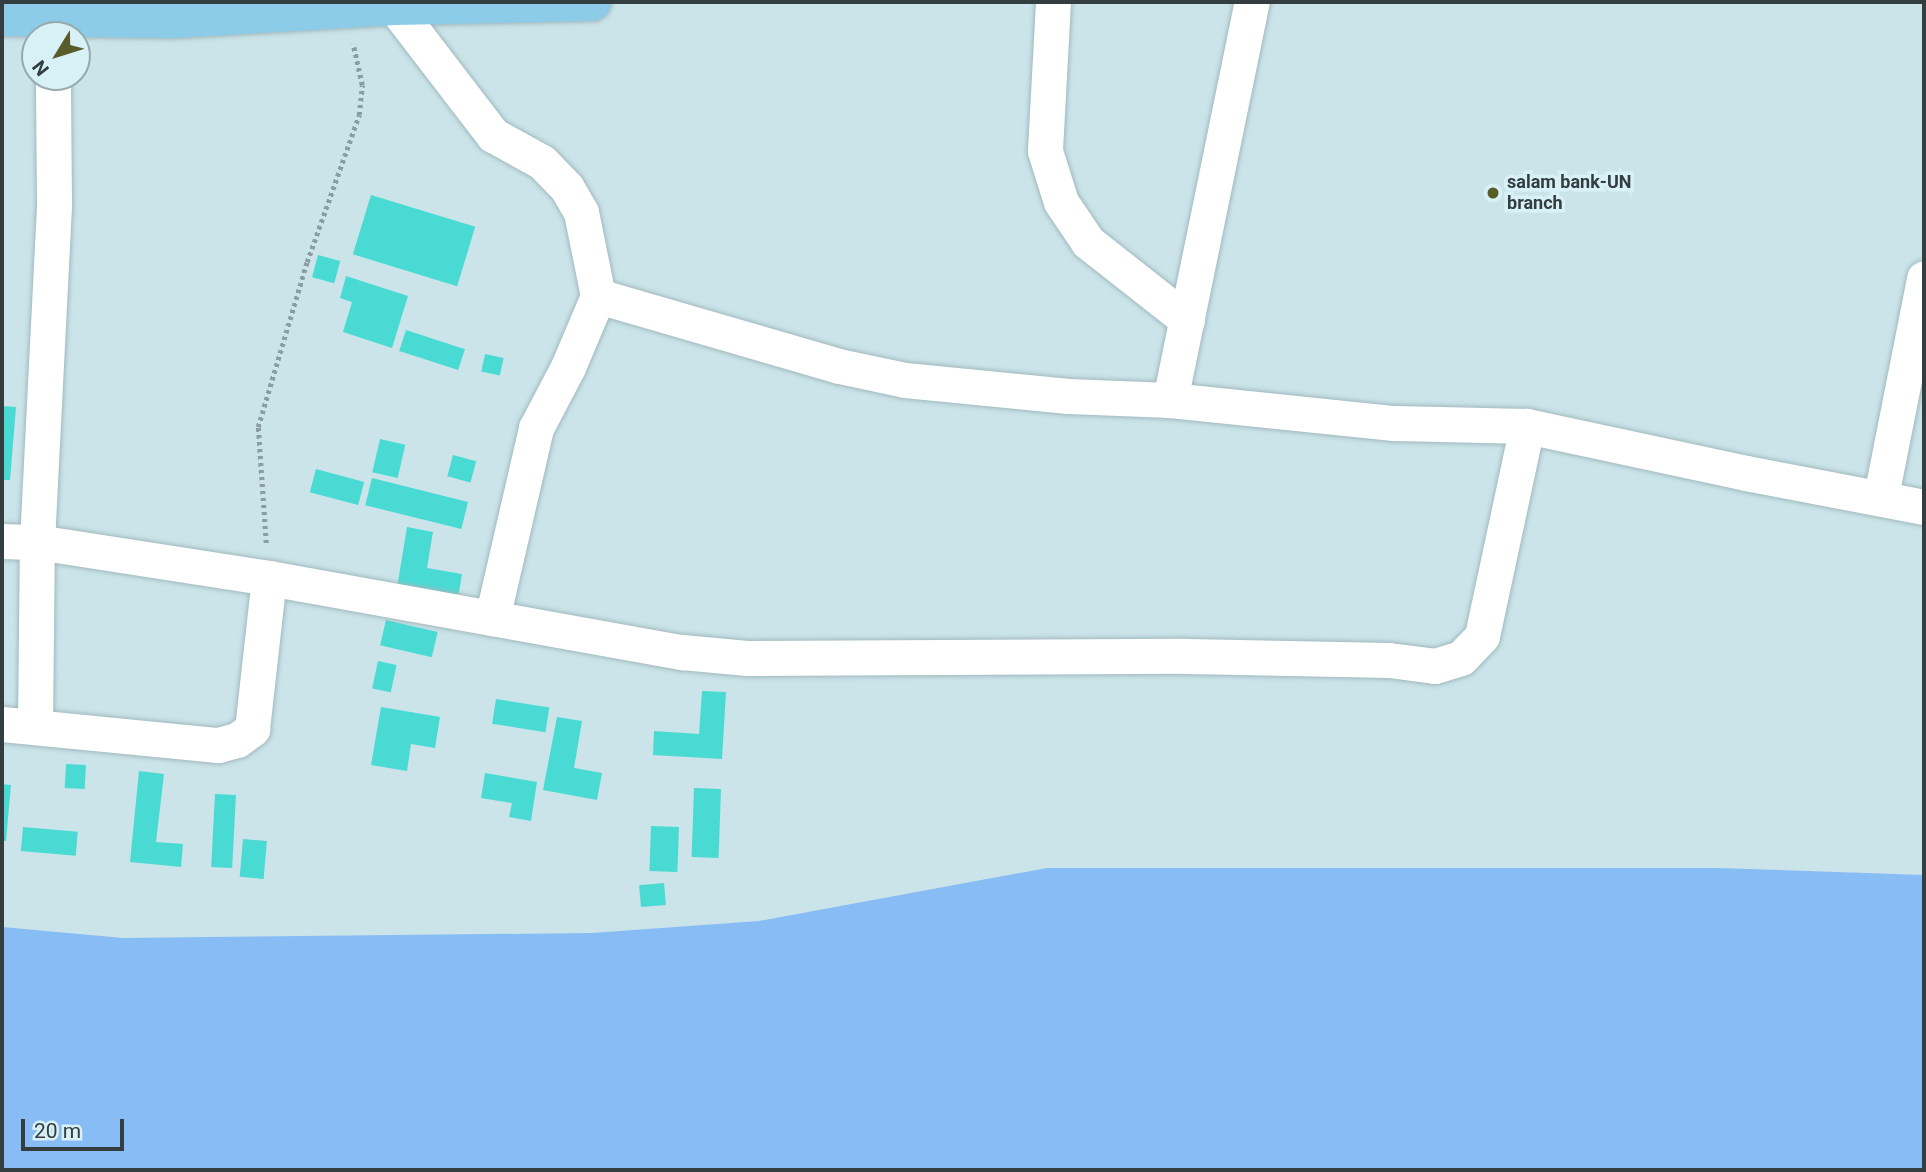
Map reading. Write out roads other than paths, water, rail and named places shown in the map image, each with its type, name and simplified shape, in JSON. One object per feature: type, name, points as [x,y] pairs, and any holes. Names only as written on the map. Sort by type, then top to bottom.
[{"type":"main road","points":[[88,21],[176,11],[345,11],[394,6],[592,2]]},
{"type":"main road","points":[[2,17],[28,21]]},
{"type":"street","points":[[1053,2],[1045,151],[1061,202],[1088,243],[1187,320]]},
{"type":"street","points":[[1170,400],[1252,2]]},
{"type":"street","points":[[394,6],[493,135],[542,162],[567,188],[581,212],[598,296],[568,367],[536,428],[492,618]]},
{"type":"street","points":[[53,91],[54,203],[37,542],[18,725],[218,745],[237,740],[252,729],[269,578]]},
{"type":"street","points":[[1881,496],[1924,278]]},
{"type":"street","points":[[598,296],[839,366],[905,380],[1068,396],[1170,400],[1394,423],[1527,426],[1746,473],[1881,496],[1924,507]]},
{"type":"street","points":[[2,541],[37,542],[269,578],[682,652],[747,658],[1185,656],[1389,660],[1436,666],[1461,658],[1482,636],[1527,426]]},
{"type":"water","points":[[1047,868],[1718,868],[1924,875],[1924,1170],[2,1170],[2,927],[123,938],[592,933],[759,921]]},
{"type":"place","name":"salam bank-UN branch","points":[[1493,193]]}]
